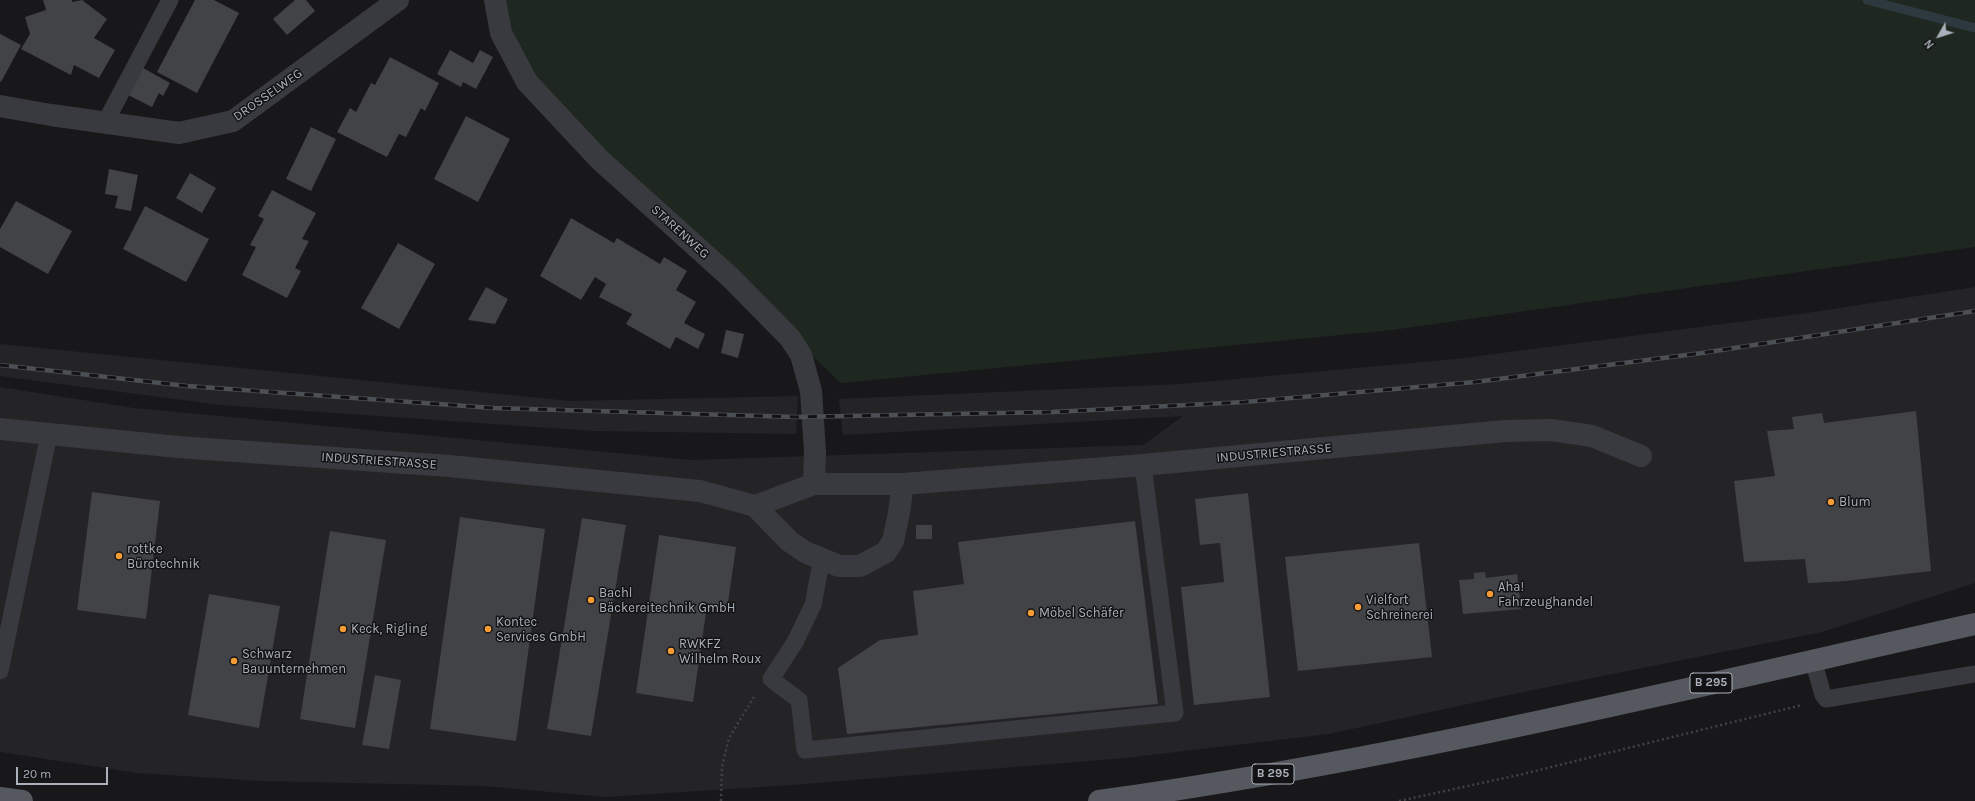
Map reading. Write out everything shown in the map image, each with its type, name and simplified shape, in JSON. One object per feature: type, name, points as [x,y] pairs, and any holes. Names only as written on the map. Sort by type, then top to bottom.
[{"type":"main road","name":"B 295","points":[[1099,801],[1187,789],[1349,761],[1548,720],[1975,624]]},
{"type":"street","name":"DROSSELWEG","points":[[0,106],[179,133],[233,121],[398,0]]},
{"type":"street","name":"STARENWEG","points":[[495,0],[501,33],[527,82],[599,159],[731,278],[790,338],[801,355],[811,391],[815,452],[814,484]]},
{"type":"street","name":"INDUSTRIESTRASSE","points":[[0,429],[178,447],[449,466],[700,491],[755,506],[814,484],[903,484],[1143,465],[1505,431],[1551,430],[1592,436],[1642,456]]},
{"type":"street","points":[[755,506],[789,541],[805,552],[839,566],[860,566],[886,552],[893,541],[903,484]]},
{"type":"lane","points":[[105,123],[170,0]]},
{"type":"lane","points":[[0,671],[5,620],[49,434]]},
{"type":"lane","points":[[822,558],[813,605],[795,642],[771,679],[799,700],[805,750],[1175,713],[1143,465]]},
{"type":"lane","points":[[1813,660],[1823,695],[1826,699],[1975,674]]},
{"type":"path","points":[[721,801],[722,767],[729,738],[755,695],[771,679]]},
{"type":"path","points":[[1399,801],[1523,774],[1826,699]]},
{"type":"shaded area","points":[[492,0],[1975,0],[1975,247],[1392,330],[841,383],[525,83]]},
{"type":"shaded area","points":[[1975,287],[1975,583],[1822,632],[1528,691],[1329,734],[1125,758],[792,785],[606,797],[484,786],[261,781],[137,773],[0,752],[0,387],[134,408],[691,460],[1143,445],[1183,416],[843,435],[839,399],[1180,384],[1456,359],[1807,313]]},
{"type":"shaded area","points":[[0,344],[570,401],[798,396],[796,434],[594,431],[220,405],[0,376]]},
{"type":"building","points":[[43,0],[72,0],[72,2],[82,0],[107,19],[94,38],[115,50],[99,78],[74,65],[71,75],[21,49],[30,34],[25,17],[46,10]]},
{"type":"building","points":[[195,0],[214,0],[239,13],[197,93],[157,72]]},
{"type":"building","points":[[295,0],[306,0],[315,11],[287,35],[273,19]]},
{"type":"building","points":[[0,34],[21,45],[1,82],[0,81]]},
{"type":"building","points":[[450,50],[473,63],[480,50],[493,57],[476,89],[463,82],[461,87],[437,74]]},
{"type":"building","points":[[390,57],[439,83],[425,111],[421,108],[406,137],[399,134],[387,157],[337,132],[350,108],[356,112],[371,83],[375,85]]},
{"type":"building","points":[[143,68],[170,83],[163,96],[159,93],[152,107],[124,93]]},
{"type":"building","points":[[466,116],[510,139],[478,202],[434,179]]},
{"type":"building","points":[[311,127],[336,139],[311,191],[286,179]]},
{"type":"building","points":[[109,169],[138,175],[131,211],[115,208],[118,196],[105,194]]},
{"type":"building","points":[[190,173],[216,188],[202,213],[176,198]]},
{"type":"building","points":[[272,190],[316,213],[302,239],[309,241],[295,268],[301,271],[287,298],[242,275],[256,247],[250,245],[264,219],[258,216]]},
{"type":"building","points":[[16,201],[72,231],[48,274],[0,247],[0,229]]},
{"type":"building","points":[[145,206],[209,239],[186,282],[123,249]]},
{"type":"building","points":[[571,218],[614,243],[617,238],[660,264],[664,257],[687,271],[676,290],[696,302],[684,323],[705,334],[698,349],[676,337],[670,349],[626,324],[632,314],[599,297],[606,284],[595,277],[581,300],[540,276]]},
{"type":"building","points":[[398,243],[435,264],[399,329],[361,308]]},
{"type":"building","points":[[486,287],[508,299],[495,324],[468,320]]},
{"type":"building","points":[[726,330],[744,334],[738,358],[721,353]]},
{"type":"building","name":"Blum","points":[[1916,411],[1931,571],[1846,581],[1808,583],[1805,559],[1744,562],[1734,481],[1775,476],[1767,431],[1794,429],[1792,417],[1822,413],[1824,423]]},
{"type":"building","name":"rottke Bürotechnik","points":[[92,492],[160,501],[146,619],[77,610]]},
{"type":"building","points":[[1248,493],[1270,697],[1194,705],[1181,587],[1224,582],[1220,543],[1200,545],[1195,499]]},
{"type":"building","name":"Kontec Services GmbH","points":[[460,517],[545,529],[516,741],[430,729]]},
{"type":"building","name":"Bachl Bäckereitechnik GmbH","points":[[582,518],[626,525],[591,736],[547,729]]},
{"type":"building","name":"Möbel Schäfer","points":[[1135,521],[1158,704],[847,734],[838,668],[880,640],[918,635],[913,591],[964,584],[958,542]]},
{"type":"building","points":[[916,525],[932,525],[932,539],[916,539]]},
{"type":"building","name":"Keck, Rigling","points":[[330,531],[386,540],[355,728],[300,719]]},
{"type":"building","name":"RWKFZ Wilhelm Roux","points":[[659,535],[736,547],[727,609],[707,606],[693,702],[636,693]]},
{"type":"building","name":"Vielfort Schreinerei","points":[[1419,543],[1432,657],[1298,671],[1285,557]]},
{"type":"building","name":"Aha! Fahrzeughandel","points":[[1485,572],[1486,578],[1517,574],[1521,609],[1463,614],[1459,580],[1474,579],[1474,573]]},
{"type":"building","name":"Schwarz Bauunternehmen","points":[[209,594],[280,606],[259,728],[188,715]]},
{"type":"building","points":[[375,675],[401,680],[389,749],[362,745]]},
{"type":"waterway","points":[[1867,0],[1975,28]]},
{"type":"railway","points":[[0,365],[187,386],[494,408],[796,417],[1053,412],[1245,402],[1475,382],[1702,353],[1975,311]]},
{"type":"place","name":"Blum","points":[[1831,502]]},
{"type":"place","name":"rottke Bürotechnik","points":[[119,556]]},
{"type":"place","name":"Aha! Fahrzeughandel","points":[[1490,594]]},
{"type":"place","name":"Bachl Bäckereitechnik GmbH","points":[[591,600]]},
{"type":"place","name":"Vielfort Schreinerei","points":[[1358,607]]},
{"type":"place","name":"Möbel Schäfer","points":[[1031,613]]},
{"type":"place","name":"Keck, Rigling","points":[[343,629]]},
{"type":"place","name":"Kontec Services GmbH","points":[[488,629]]},
{"type":"place","name":"RWKFZ Wilhelm Roux","points":[[671,651]]},
{"type":"place","name":"Schwarz Bauunternehmen","points":[[234,661]]}]
